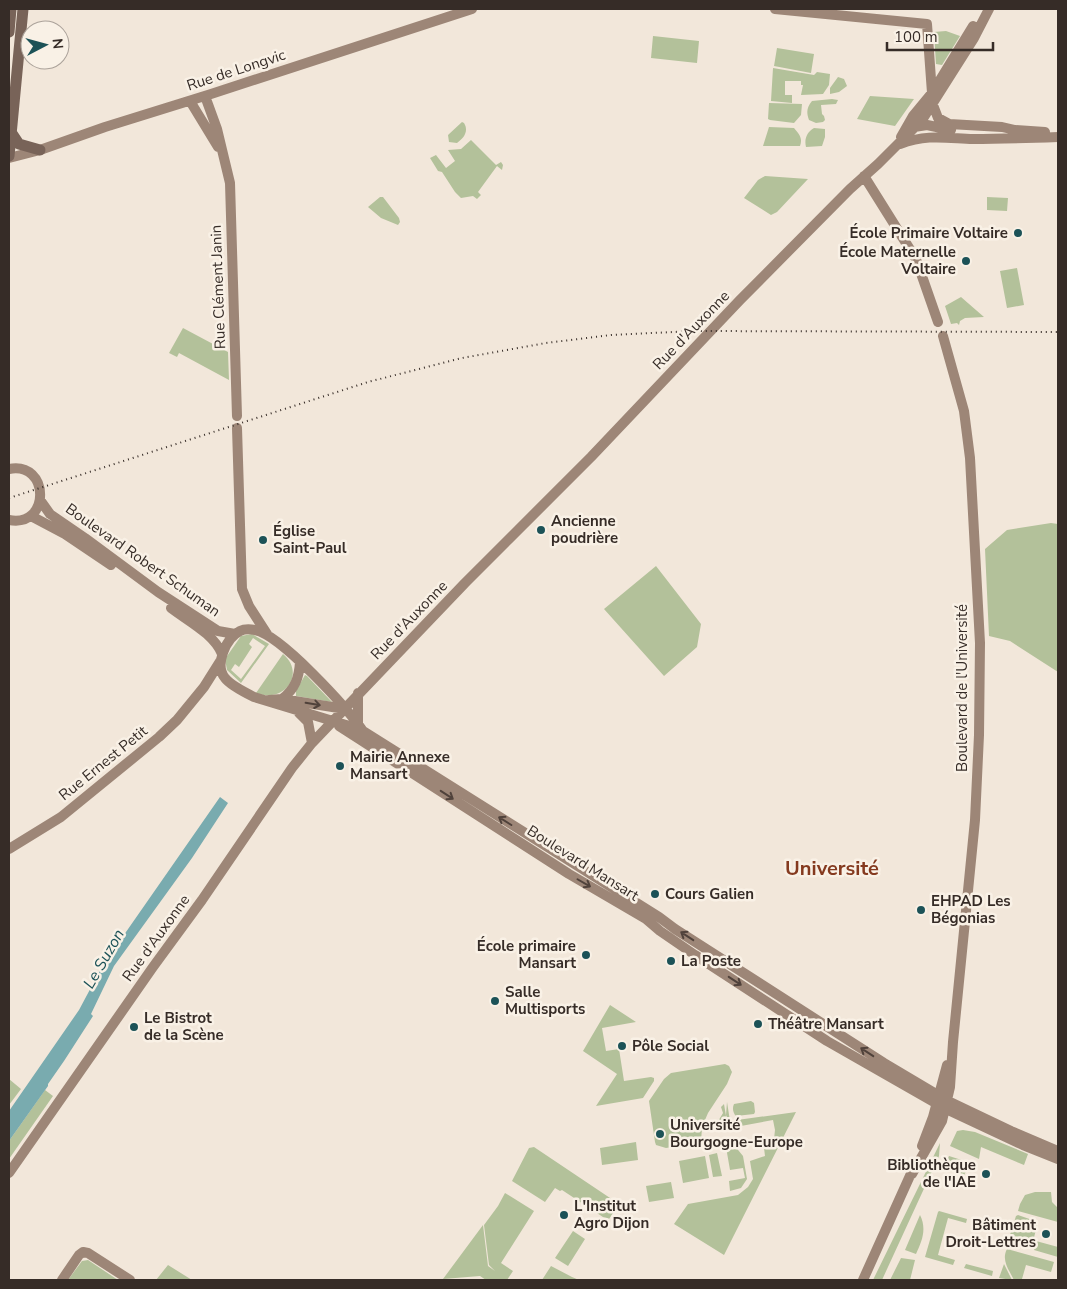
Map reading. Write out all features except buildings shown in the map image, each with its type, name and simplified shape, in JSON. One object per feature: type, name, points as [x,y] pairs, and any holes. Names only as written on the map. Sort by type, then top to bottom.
[{"type":"main road","points":[[9,32],[11,9]]},
{"type":"main road","points":[[9,157],[23,9]]},
{"type":"main road","name":"Rue de Longvic","points":[[9,157],[40,150],[105,127],[472,9]]},
{"type":"main road","points":[[775,9],[927,24],[932,93]]},
{"type":"main road","name":"Rue d'Auxonne","points":[[897,145],[904,130],[928,104],[949,73],[987,9]]},
{"type":"main road","points":[[930,60],[938,70],[949,73]]},
{"type":"main road","name":"Rue d'Auxonne","points":[[9,1172],[153,966],[202,900],[292,768],[312,743],[537,510],[591,458],[740,300],[864,176],[921,124],[932,93],[949,73]]},
{"type":"main road","name":"Rue Clément Janin","points":[[208,95],[230,183],[237,416]]},
{"type":"main road","name":"Rue Clément Janin","points":[[190,101],[225,159]]},
{"type":"main road","points":[[928,104],[943,123],[1058,133]]},
{"type":"main road","points":[[904,130],[921,124],[943,130],[969,132],[1015,130]]},
{"type":"main road","points":[[921,124],[931,137]]},
{"type":"main road","points":[[11,132],[19,144],[40,150]]},
{"type":"main road","points":[[897,145],[920,138],[931,137],[1058,137]]},
{"type":"main road","points":[[864,176],[916,259],[938,322]]},
{"type":"main road","name":"Boulevard de l'Université","points":[[864,1280],[950,1087],[975,812],[980,659],[968,434],[956,380],[943,336]]},
{"type":"main road","points":[[238,428],[242,589],[249,606],[267,635]]},
{"type":"main road","points":[[9,520],[19,520],[31,516],[40,500],[40,488],[33,476],[23,470],[10,467]]},
{"type":"main road","name":"Boulevard Robert Schuman","points":[[40,500],[50,514],[158,592],[218,631],[240,632]]},
{"type":"main road","name":"Boulevard Robert Schuman","points":[[31,516],[65,534],[159,599],[212,639],[219,647],[222,657]]},
{"type":"main road","points":[[249,606],[249,621],[222,657],[224,678],[254,698],[361,728]]},
{"type":"main road","points":[[240,632],[258,631],[267,635],[300,662],[337,697],[361,728]]},
{"type":"main road","name":"Rue Ernest Petit","points":[[9,849],[61,816],[159,737],[177,720],[204,687],[222,657]]},
{"type":"main road","points":[[282,698],[291,691],[297,681],[300,662]]},
{"type":"main road","name":"Rue Ernest Petit","points":[[204,687],[224,678]]},
{"type":"main road","points":[[358,694],[361,728]]},
{"type":"main road","points":[[260,700],[282,698],[345,709]]},
{"type":"main road","points":[[297,711],[308,722],[312,743]]},
{"type":"main road","name":"Boulevard Mansart","points":[[333,721],[570,874],[646,919],[695,955],[827,1040],[942,1102]]},
{"type":"main road","name":"Boulevard Mansart","points":[[361,728],[659,917],[942,1102]]},
{"type":"main road","points":[[942,1102],[1058,1151]]},
{"type":"main road","points":[[942,1102],[1023,1145],[1058,1159]]},
{"type":"main road","points":[[62,1280],[83,1252],[88,1253],[130,1280]]},
{"type":"green space","points":[[946,31],[960,36],[942,65],[936,64],[934,32]]},
{"type":"green space","points":[[653,36],[699,41],[697,63],[651,58]]},
{"type":"green space","points":[[777,48],[814,54],[811,73],[774,66]]},
{"type":"green space","points":[[773,68],[814,75],[817,72],[830,74],[829,85],[823,94],[801,95],[803,85],[801,85],[801,81],[785,81],[785,95],[792,95],[792,103],[771,101]]},
{"type":"green space","points":[[838,77],[844,79],[847,86],[839,92],[830,94],[830,88]]},
{"type":"green space","points":[[870,96],[914,99],[895,126],[857,119]]},
{"type":"green space","points":[[838,100],[836,104],[821,105],[825,120],[823,122],[816,123],[809,120],[808,110],[812,101]]},
{"type":"green space","points":[[769,103],[802,104],[801,115],[794,123],[770,120],[768,119]]},
{"type":"green space","points":[[462,122],[466,129],[464,137],[457,143],[449,142],[448,135]]},
{"type":"green space","points":[[769,127],[794,128],[801,138],[800,146],[763,146]]},
{"type":"green space","points":[[814,128],[825,129],[822,146],[806,147],[805,141],[807,136]]},
{"type":"green space","points":[[471,140],[496,165],[501,162],[503,165],[502,170],[497,166],[478,192],[481,195],[477,199],[473,196],[461,198],[442,172],[438,171],[430,158],[436,155],[446,168],[455,161],[448,150],[461,149]]},
{"type":"green space","points":[[765,176],[808,179],[777,212],[771,215],[744,198],[758,180]]},
{"type":"green space","points":[[380,197],[383,197],[399,218],[400,222],[398,225],[381,218],[368,207]]},
{"type":"green space","points":[[987,197],[1008,198],[1007,211],[987,210]]},
{"type":"green space","points":[[1017,268],[1024,305],[1007,308],[1000,271]]},
{"type":"green space","points":[[961,297],[984,317],[965,318],[960,321],[959,325],[957,323],[951,324],[945,306]]},
{"type":"green space","points":[[183,328],[228,352],[229,380],[179,353],[177,357],[169,353]]},
{"type":"green space","points":[[1051,523],[1058,524],[1058,672],[1010,641],[989,636],[985,549],[1007,530]]},
{"type":"green space","points":[[656,566],[701,624],[697,647],[664,676],[604,609]]},
{"type":"green space","points":[[252,634],[269,644],[241,683],[227,670],[225,659],[241,636]],"holes":[[[253,638],[265,646],[241,679],[231,670],[235,664],[239,667],[252,647],[249,644]]]},
{"type":"green space","points":[[283,654],[290,662],[293,670],[289,685],[283,691],[276,694],[256,693]]},
{"type":"green space","points":[[305,675],[332,702],[296,696],[296,691]]},
{"type":"green space","points":[[610,1005],[636,1022],[602,1028],[606,1051],[619,1049],[624,1081],[651,1077],[654,1078],[654,1081],[643,1098],[596,1106],[617,1074],[583,1051]]},
{"type":"green space","points":[[725,1064],[729,1066],[732,1072],[727,1084],[708,1113],[702,1127],[701,1142],[666,1148],[656,1145],[649,1101],[664,1079],[671,1073]]},
{"type":"green space","points":[[9,1079],[21,1089],[9,1105]]},
{"type":"green space","points":[[45,1090],[53,1096],[9,1159],[9,1141]]},
{"type":"green space","points":[[751,1101],[754,1103],[754,1114],[736,1116],[733,1110],[734,1104]]},
{"type":"green space","points":[[727,1102],[730,1121],[796,1112],[724,1255],[674,1224],[688,1204],[738,1195],[748,1187],[753,1179],[750,1161],[765,1156],[764,1148],[759,1149],[758,1141],[774,1139],[773,1120],[730,1128],[726,1115]]},
{"type":"green space","points":[[724,1104],[728,1128],[717,1130],[717,1123],[723,1113],[721,1107]]},
{"type":"green space","points":[[957,1131],[975,1132],[1028,1154],[1024,1165],[981,1147],[979,1159],[950,1146]]},
{"type":"green space","points":[[636,1142],[638,1160],[602,1165],[600,1148]]},
{"type":"green space","points":[[940,1143],[939,1156],[882,1280],[873,1280]]},
{"type":"green space","points":[[734,1145],[743,1156],[747,1179],[741,1188],[730,1191],[729,1181],[745,1178],[743,1168],[730,1170],[726,1147]]},
{"type":"green space","points":[[534,1147],[619,1204],[609,1219],[606,1219],[562,1190],[560,1191],[555,1188],[545,1202],[512,1181],[529,1148]]},
{"type":"green space","points":[[717,1153],[722,1176],[713,1177],[709,1155]]},
{"type":"green space","points":[[705,1156],[709,1178],[683,1183],[679,1161]]},
{"type":"green space","points":[[949,1156],[971,1163],[964,1175],[943,1169]]},
{"type":"green space","points":[[671,1182],[674,1198],[649,1202],[646,1186]]},
{"type":"green space","points":[[1035,1192],[1051,1192],[1052,1202],[1058,1208],[1058,1222],[1018,1211],[1025,1195]]},
{"type":"green space","points":[[505,1193],[534,1211],[501,1263],[513,1271],[507,1280],[486,1280],[480,1276],[443,1279],[483,1225],[488,1266],[495,1271],[489,1265],[484,1225]]},
{"type":"green space","points":[[939,1211],[967,1219],[966,1223],[948,1218],[938,1255],[955,1260],[953,1265],[925,1257]]},
{"type":"green space","points":[[920,1215],[923,1225],[922,1240],[916,1254],[905,1250]]},
{"type":"green space","points":[[1016,1216],[1038,1222],[1031,1249],[1008,1241]]},
{"type":"green space","points":[[573,1231],[585,1239],[568,1266],[555,1258]]},
{"type":"green space","points":[[1036,1241],[1058,1247],[1058,1257],[1034,1250]]},
{"type":"green space","points":[[1007,1249],[1054,1262],[1051,1272],[1026,1265],[1022,1279],[1026,1280],[1014,1280],[1005,1261]]},
{"type":"green space","points":[[901,1258],[915,1260],[910,1280],[890,1280]]},
{"type":"green space","points":[[88,1260],[118,1280],[68,1280],[82,1261]]},
{"type":"green space","points":[[966,1264],[993,1271],[992,1276],[964,1268]]},
{"type":"green space","points":[[1004,1264],[1012,1280],[999,1278]]},
{"type":"green space","points":[[168,1265],[192,1280],[156,1280]]},
{"type":"green space","points":[[551,1266],[572,1277],[579,1280],[542,1280]]},
{"type":"water","name":"Le Suzon","points":[[220,797],[228,803],[192,858],[114,966],[91,1014],[93,1016],[48,1086],[9,1141],[9,1111],[79,1010],[103,965]]},
{"type":"railway","points":[[9,498],[368,382],[462,358],[546,343],[611,335],[695,331],[1058,332]]},
{"type":"place","name":"École Primaire Voltaire","points":[[1018,233]]},
{"type":"place","name":"École Maternelle Voltaire","points":[[966,261]]},
{"type":"place","name":"Ancienne poudrière","points":[[541,530]]},
{"type":"place","name":"Église Saint-Paul","points":[[263,540]]},
{"type":"place","name":"Mairie Annexe Mansart","points":[[340,766]]},
{"type":"place","name":"Cours Galien","points":[[655,894]]},
{"type":"place","name":"EHPAD Les Bégonias","points":[[921,910]]},
{"type":"place","name":"École primaire Mansart","points":[[586,955]]},
{"type":"place","name":"La Poste","points":[[671,961]]},
{"type":"place","name":"Salle Multisports","points":[[495,1001]]},
{"type":"place","name":"Théâtre Mansart","points":[[758,1024]]},
{"type":"place","name":"Le Bistrot de la Scène","points":[[134,1027]]},
{"type":"place","name":"Pôle Social","points":[[622,1046]]},
{"type":"place","name":"Université Bourgogne-Europe","points":[[660,1134]]},
{"type":"place","name":"Bibliothèque de l'IAE","points":[[986,1174]]},
{"type":"place","name":"L'Institut Agro Dijon","points":[[564,1215]]},
{"type":"place","name":"Bâtiment Droit-Lettres","points":[[1046,1234]]},
{"type":"district","name":"Université","points":[[832,868]]}]
